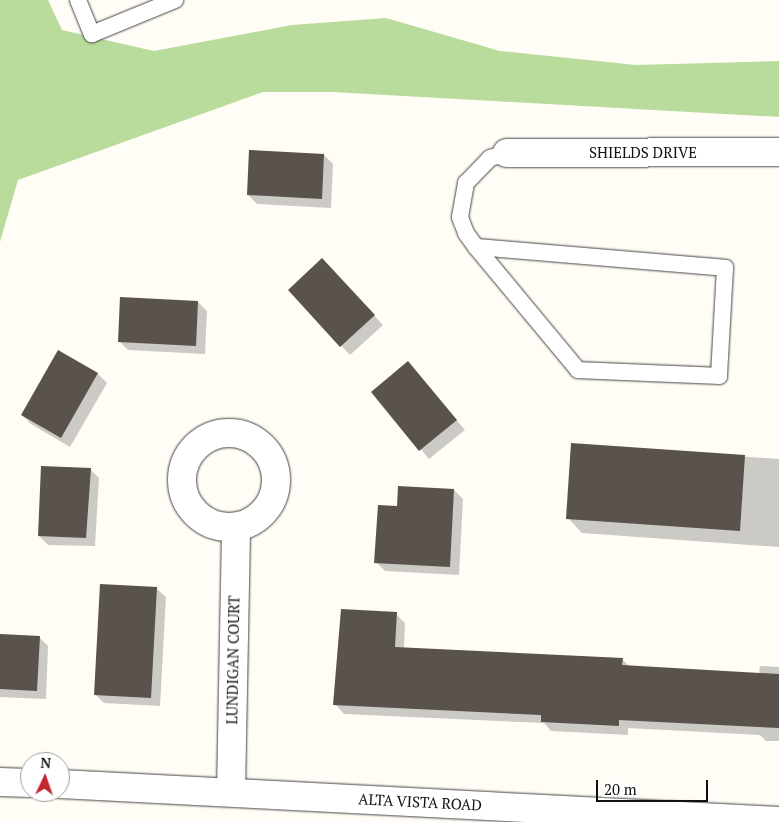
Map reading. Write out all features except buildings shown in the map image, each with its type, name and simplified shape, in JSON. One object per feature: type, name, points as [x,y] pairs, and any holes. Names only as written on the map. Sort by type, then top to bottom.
[{"type":"street","name":"SHIELDS DRIVE","points":[[507,153],[779,152]]},
{"type":"street","name":"LUNDIGAN COURT","points":[[231,792],[236,527]]},
{"type":"street","points":[[0,782],[20,783]]},
{"type":"street","name":"ALTA VISTA ROAD","points":[[70,784],[779,821]]},
{"type":"lane","points":[[78,0],[92,34],[175,0]]},
{"type":"lane","points":[[476,247],[725,268],[719,376],[578,370],[476,247],[466,233],[460,217],[466,183],[490,158],[507,153]]},
{"type":"green space","points":[[0,0],[48,0],[62,30],[154,51],[292,25],[386,18],[500,51],[636,65],[779,61],[779,117],[333,92],[263,92],[18,180],[0,242]]}]
